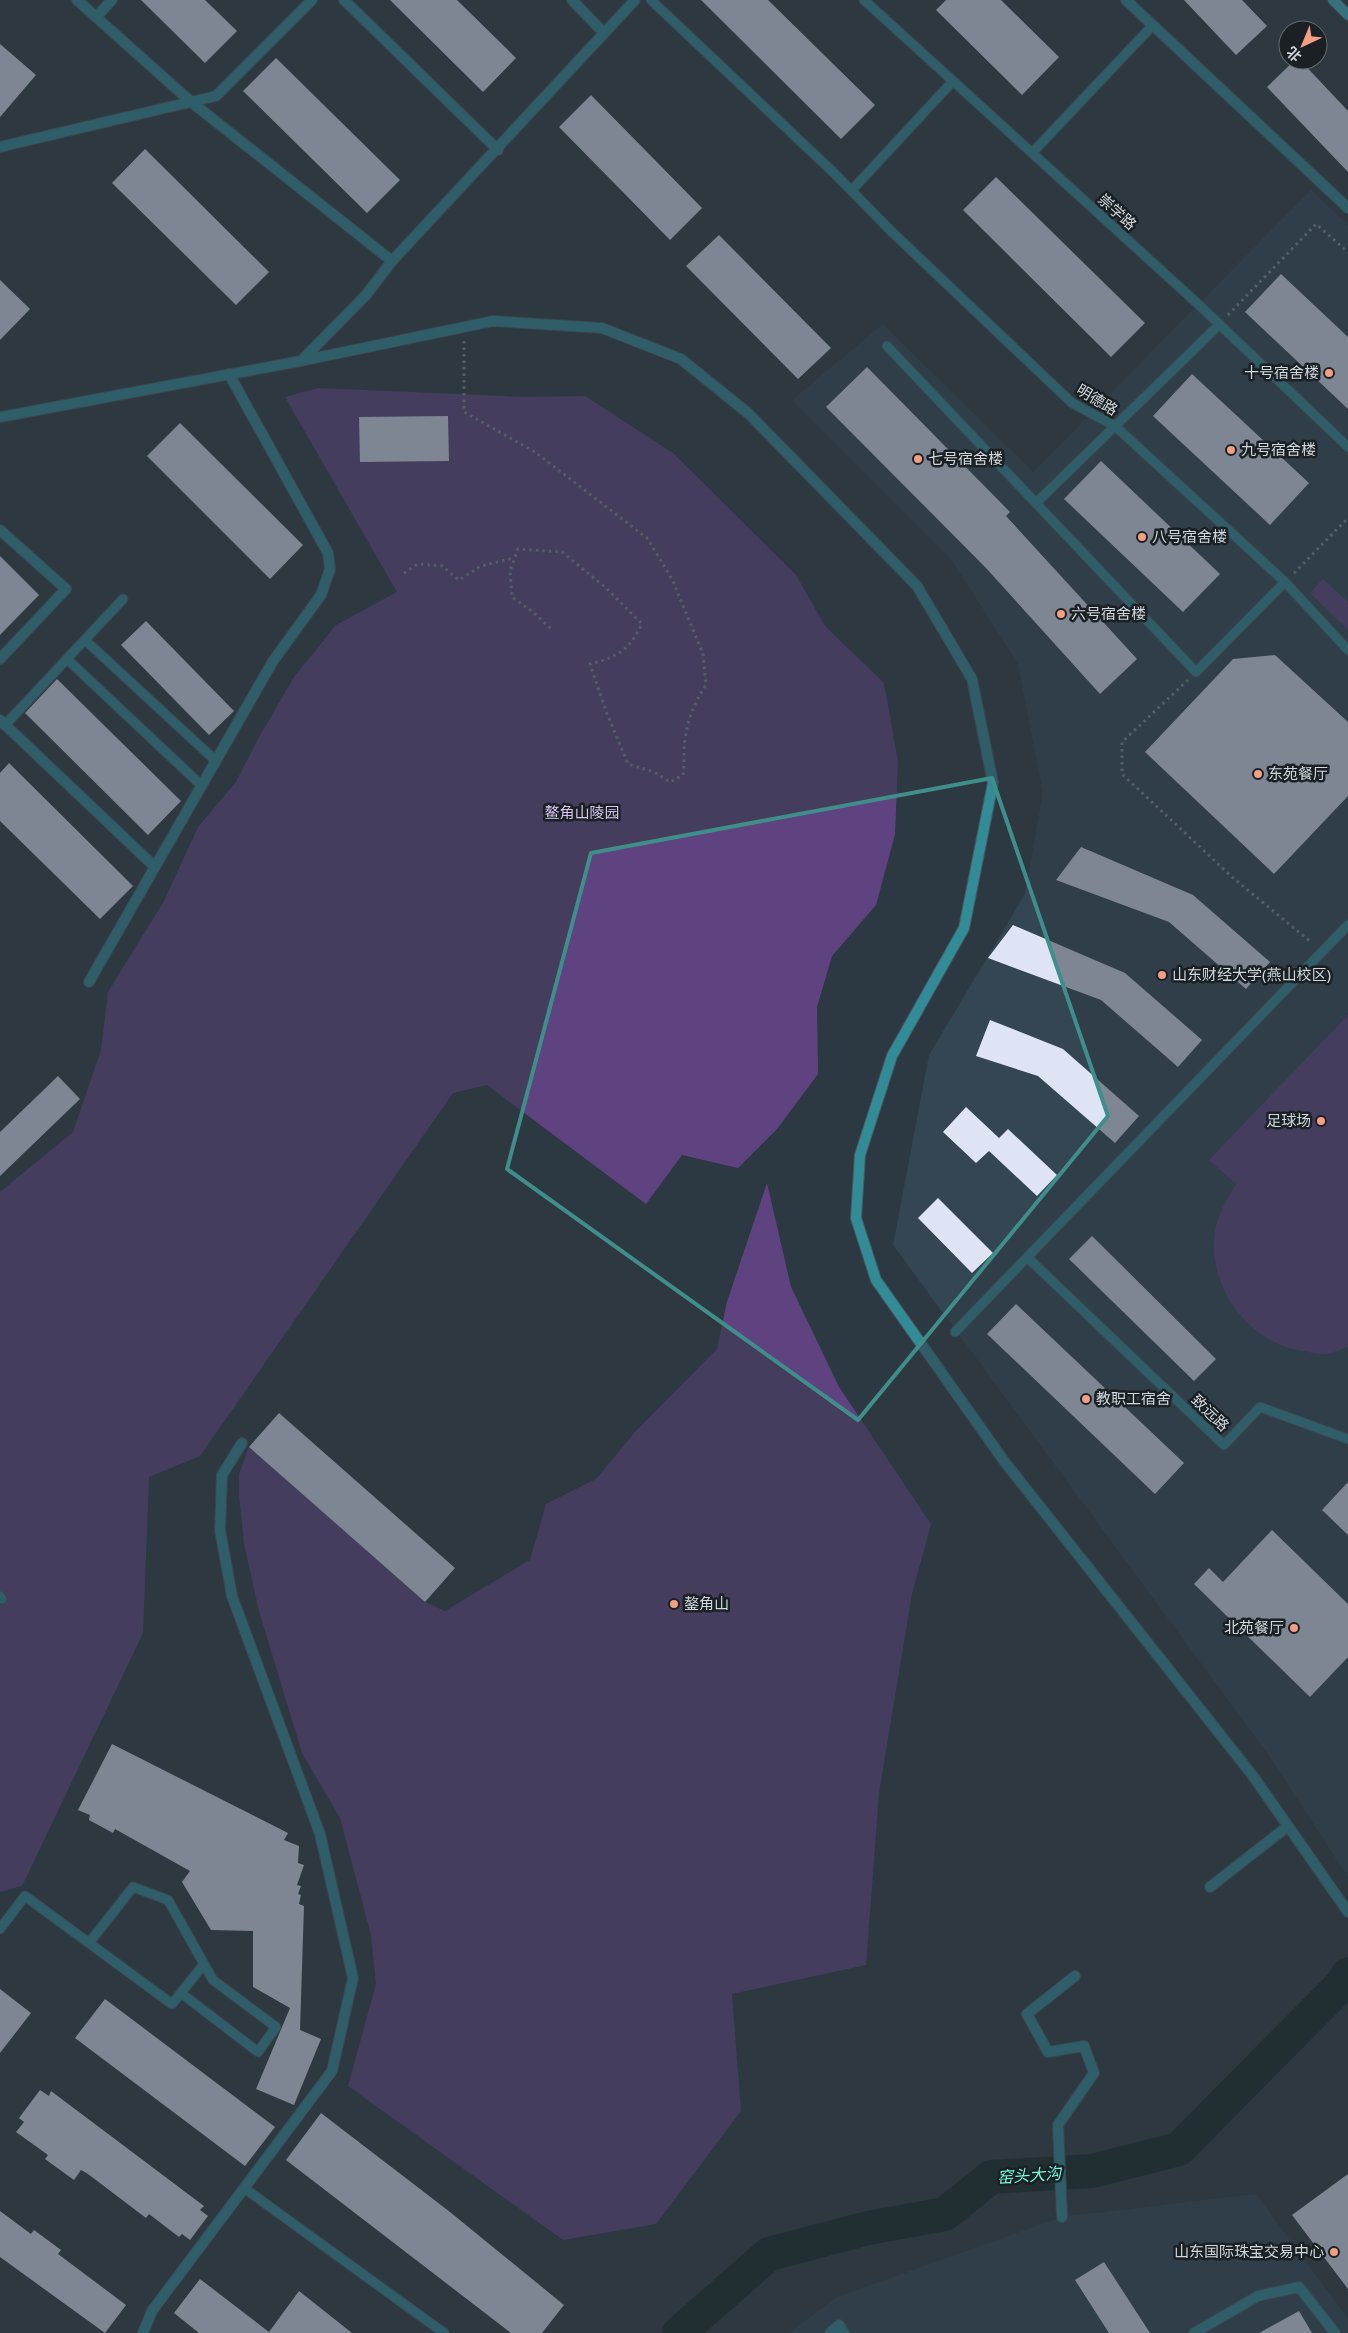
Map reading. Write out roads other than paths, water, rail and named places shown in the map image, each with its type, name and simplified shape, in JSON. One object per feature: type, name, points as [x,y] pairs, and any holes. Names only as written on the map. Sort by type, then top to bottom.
[{"type":"main road","points":[[1333,0],[1348,15]]},
{"type":"street","points":[[77,0],[190,101],[392,262]]},
{"type":"street","points":[[96,16],[112,0]]},
{"type":"street","points":[[0,147],[216,96],[312,0]]},
{"type":"street","points":[[344,0],[498,150]]},
{"type":"street","points":[[572,0],[604,33]]},
{"type":"street","points":[[301,361],[366,295],[392,262],[498,150],[635,0]]},
{"type":"street","points":[[1126,0],[1348,208]]},
{"type":"street","points":[[0,417],[301,361],[493,321],[602,328],[681,359],[749,414],[917,586],[972,679],[993,783],[964,928],[892,1056],[860,1155],[856,1218],[876,1280],[993,1445],[1254,1776],[1348,1912]]},
{"type":"street","points":[[89,982],[273,660],[321,595],[330,569],[328,553],[229,374]]},
{"type":"street","points":[[0,530],[66,589],[0,659]]},
{"type":"street","points":[[3,722],[155,868]]},
{"type":"street","points":[[143,2333],[152,2311],[332,2071],[353,1978],[320,1834],[232,1596],[220,1530],[222,1475],[242,1443]]},
{"type":"street","points":[[1210,1887],[1288,1826]]},
{"type":"street","points":[[1062,2217],[1058,2125],[1094,2073],[1084,2046],[1048,2052],[1027,2014],[1075,1976]]},
{"type":"street","points":[[1194,2333],[1258,2296],[1300,2287],[1335,2333]]},
{"type":"street","points":[[830,2333],[839,2325],[844,2333]]},
{"type":"lane","name":"明德路","points":[[651,0],[852,190],[891,231],[1072,403],[1115,426],[1285,582],[1348,650]]},
{"type":"lane","name":"崇学路","points":[[864,0],[1220,324],[1348,447]]},
{"type":"lane","points":[[1032,153],[1153,25]]},
{"type":"lane","points":[[852,190],[953,81]]},
{"type":"lane","points":[[1036,503],[1220,324]]},
{"type":"lane","points":[[887,346],[1196,672],[1285,582]]},
{"type":"lane","points":[[3,722],[67,659],[123,599]]},
{"type":"lane","points":[[85,640],[216,761]]},
{"type":"lane","points":[[67,659],[202,786]]},
{"type":"lane","points":[[955,1332],[1348,925]]},
{"type":"lane","name":"致远路","points":[[1028,1258],[1224,1445],[1260,1407],[1348,1439]]},
{"type":"lane","points":[[89,1943],[133,1887],[168,1900],[213,1980],[276,2027],[258,2052],[181,1994]]},
{"type":"lane","points":[[0,1929],[25,1896],[172,2004],[204,1964]]},
{"type":"lane","points":[[244,2188],[444,2333]]},
{"type":"waterway","name":"窑头大沟","points":[[679,2333],[769,2254],[868,2228],[945,2214],[991,2177],[1092,2171],[1179,2149],[1343,1983],[1348,1974]]},
{"type":"place","name":"十号宿舍楼","points":[[1329,373]]},
{"type":"place","name":"九号宿舍楼","points":[[1231,450]]},
{"type":"place","name":"七号宿舍楼","points":[[918,459]]},
{"type":"place","name":"八号宿舍楼","points":[[1142,537]]},
{"type":"place","name":"六号宿舍楼","points":[[1061,614]]},
{"type":"place","name":"东苑餐厅","points":[[1258,774]]},
{"type":"place","name":"山东财经大学(燕山校区)","points":[[1162,975]]},
{"type":"place","name":"足球场","points":[[1321,1121]]},
{"type":"place","name":"教职工宿舍","points":[[1086,1399]]},
{"type":"place","name":"鏊角山","points":[[674,1604]]},
{"type":"place","name":"北苑餐厅","points":[[1294,1628]]},
{"type":"place","name":"山东国际珠宝交易中心","points":[[1334,2252]]},
{"type":"park label","name":"鳌角山陵园","points":[[582,813]]}]
